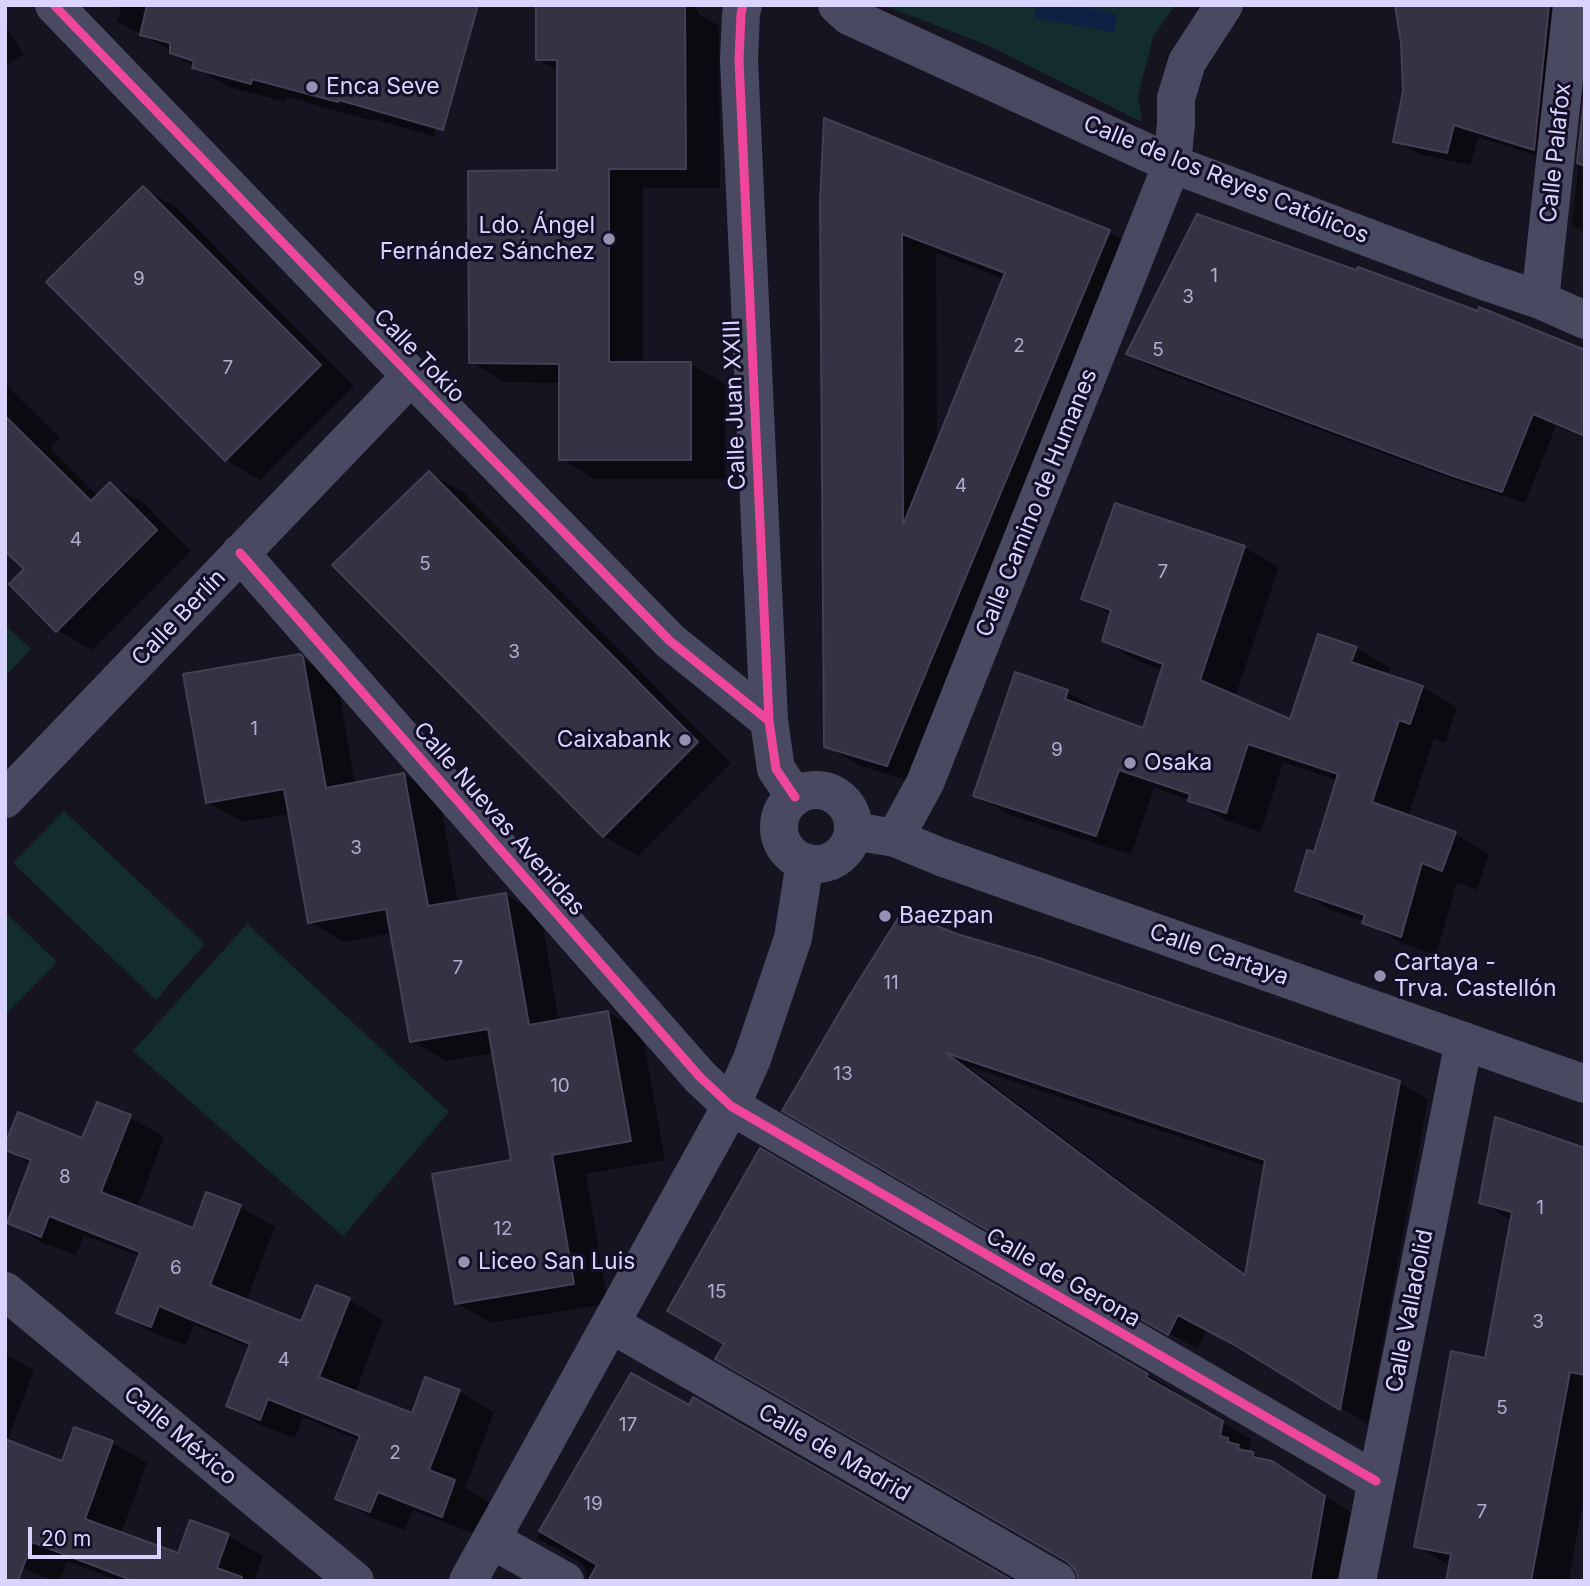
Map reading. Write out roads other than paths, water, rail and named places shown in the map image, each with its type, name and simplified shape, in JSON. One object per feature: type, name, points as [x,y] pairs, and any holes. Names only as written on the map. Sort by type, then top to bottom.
[{"type":"street","name":"Calle Tokio","points":[[54,5],[670,641],[769,721]]},
{"type":"street","name":"Calle Juan XXIII","points":[[743,5],[739,60],[769,721],[776,769],[794,797]]},
{"type":"street","name":"Calle de los Reyes Católicos","points":[[837,5],[849,16],[1172,164],[1540,300],[1585,320]]},
{"type":"street","name":"Calle Camino de Humanes","points":[[895,838],[925,783],[1172,164],[1176,97],[1187,62],[1224,5]]},
{"type":"street","name":"Calle Palafox","points":[[1540,300],[1572,5]]},
{"type":"street","name":"Calle Berlín","points":[[5,799],[411,376]]},
{"type":"street","name":"Calle Nuevas Avenidas","points":[[240,553],[699,1077],[731,1106]]},
{"type":"street","points":[[821,790],[835,795],[845,804],[852,817],[853,831],[847,846],[836,858],[821,864],[805,862],[791,854],[782,841],[779,825],[783,809],[794,797],[807,791],[821,790]]},
{"type":"street","name":"Calle Cartaya","points":[[853,831],[895,838],[941,857],[1585,1084]]},
{"type":"street","points":[[468,1581],[731,1106],[752,1059],[793,938],[805,862]]},
{"type":"street","name":"Calle Valladolid","points":[[1357,1581],[1464,1041]]},
{"type":"street","name":"Calle de Gerona","points":[[731,1106],[1376,1481]]},
{"type":"street","name":"Calle México","points":[[5,1291],[355,1581]]},
{"type":"street","name":"Calle de Madrid","points":[[611,1324],[1057,1581]]},
{"type":"street","points":[[492,1540],[565,1581]]},
{"type":"water","points":[[1037,5],[1070,5],[1117,14],[1114,32],[1035,18]]},
{"type":"place","name":"Enca Seve","points":[[312,87]]},
{"type":"place","name":"Ldo. Ángel Fernández Sánchez","points":[[609,239]]},
{"type":"place","name":"Caixabank","points":[[685,740]]},
{"type":"place","name":"Osaka","points":[[1130,763]]},
{"type":"place","name":"Baezpan","points":[[885,916]]},
{"type":"place","name":"Cartaya - Trva. Castellón","points":[[1380,976]]},
{"type":"place","name":"Liceo San Luis","points":[[464,1262]]}]
